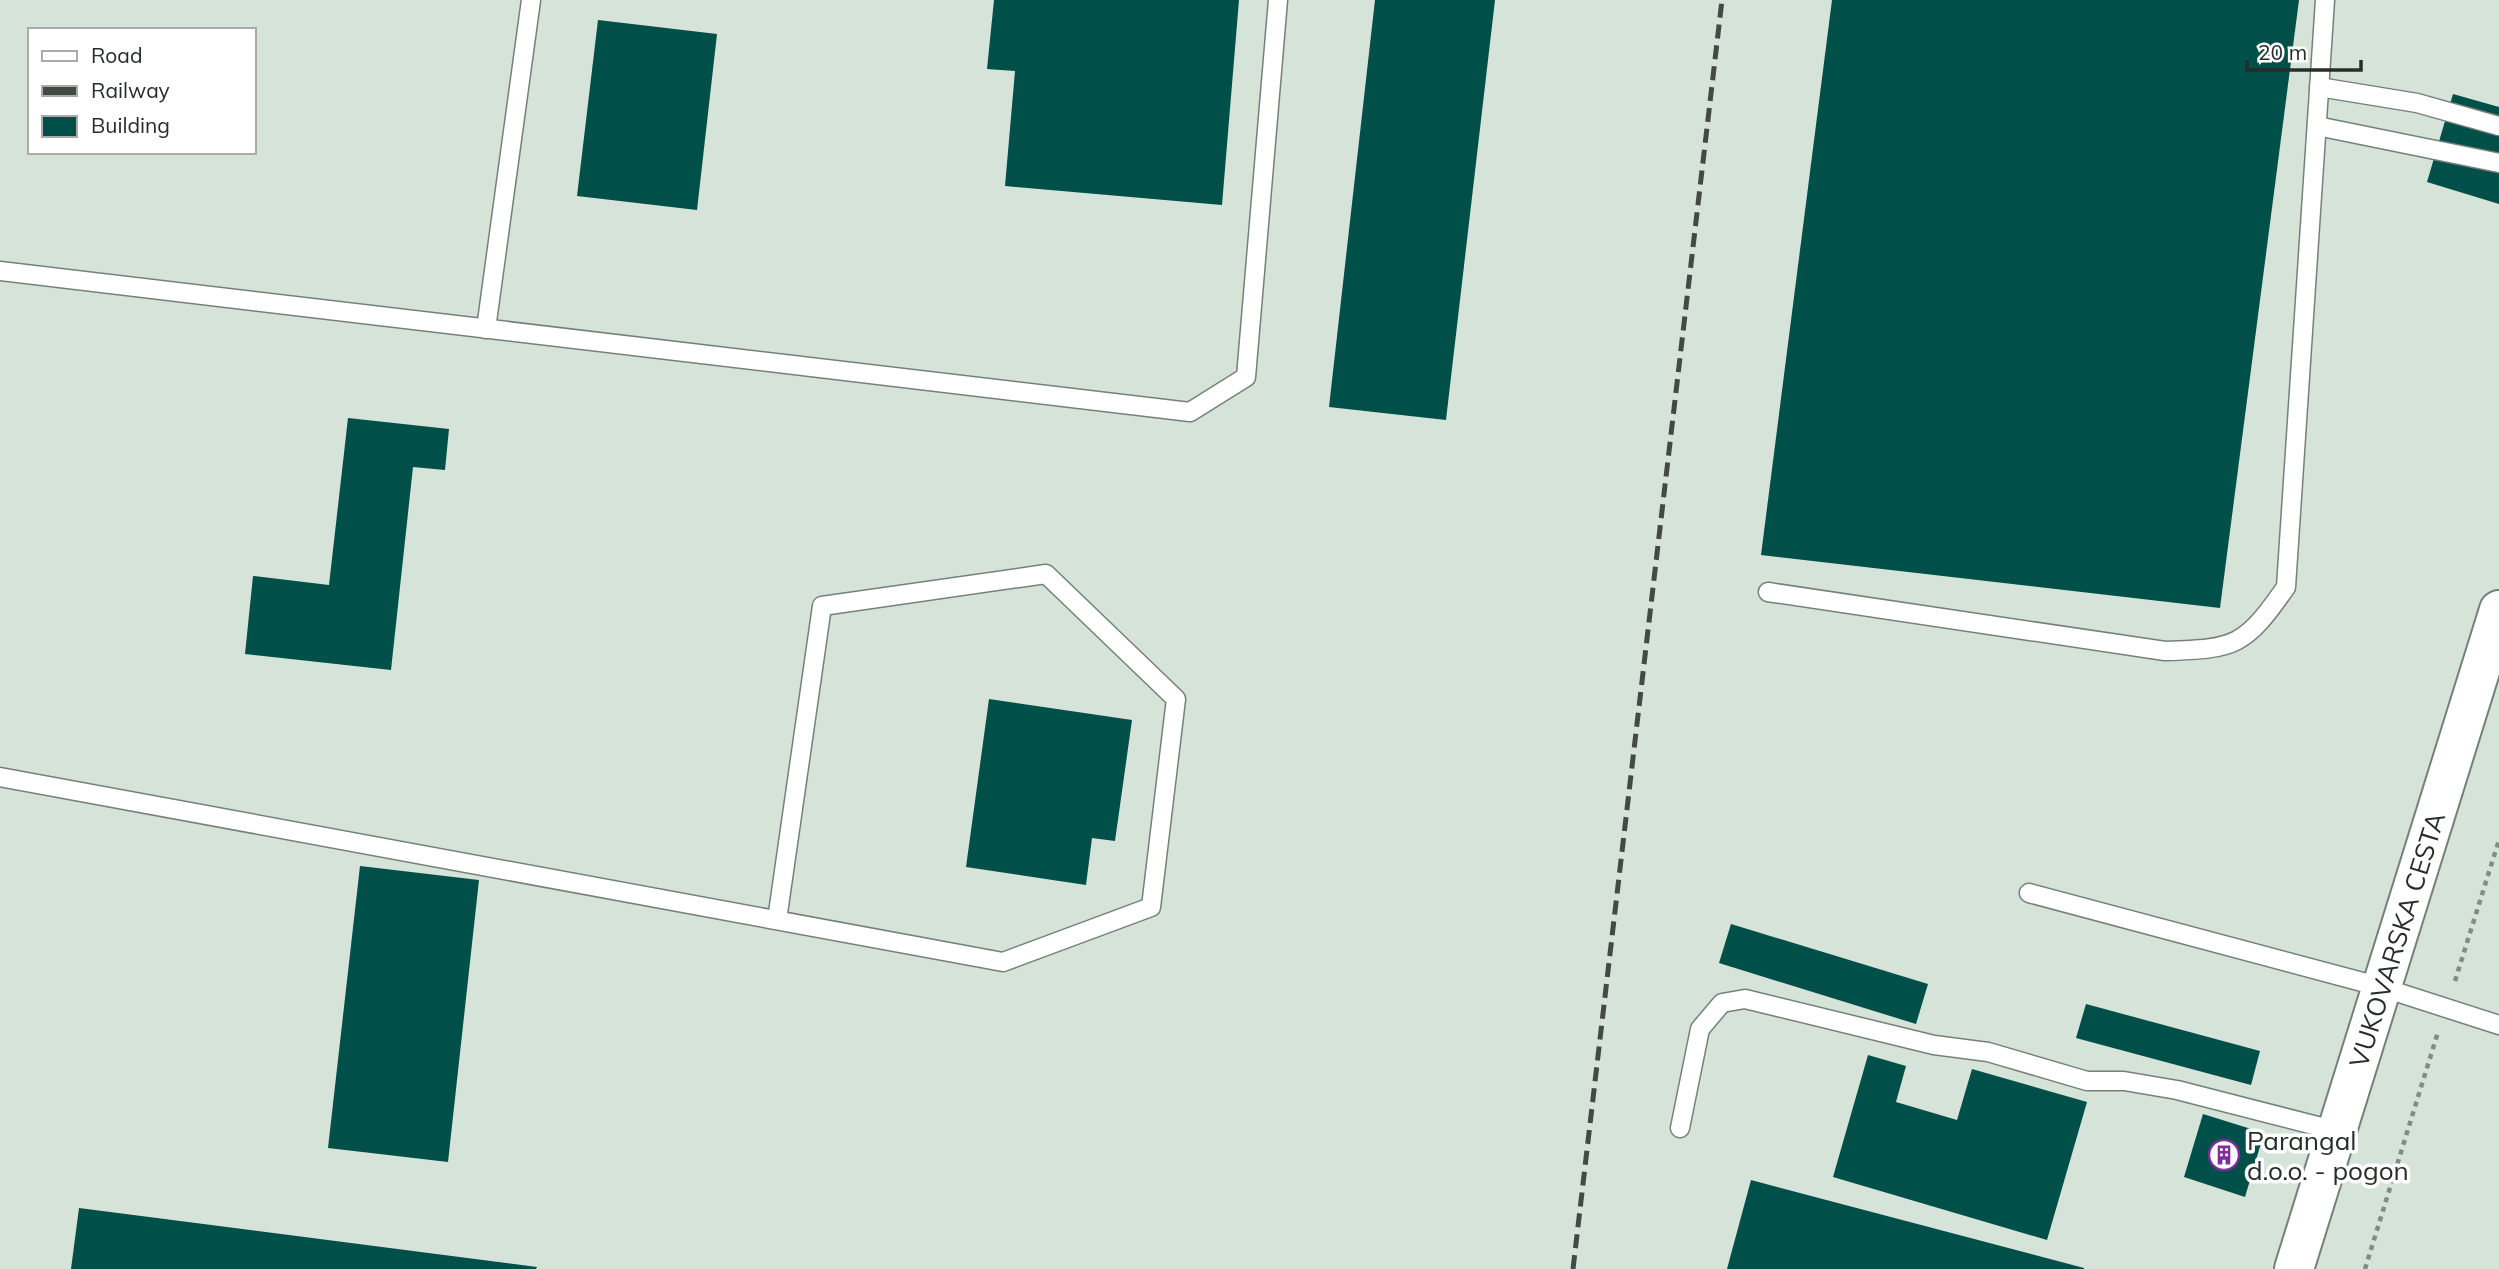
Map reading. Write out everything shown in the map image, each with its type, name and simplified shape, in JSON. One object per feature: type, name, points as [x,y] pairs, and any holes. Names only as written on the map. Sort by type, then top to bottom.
[{"type":"main road","name":"VUKOVARSKA CESTA","points":[[2294,1269],[2499,610]]},
{"type":"lane","points":[[486,328],[531,0]]},
{"type":"lane","points":[[0,271],[1190,412],[1246,377],[1278,0]]},
{"type":"lane","points":[[1768,592],[2165,650],[2213,650],[2244,639],[2267,615],[2286,587],[2325,0]]},
{"type":"lane","points":[[2319,88],[2417,103],[2499,126]]},
{"type":"lane","points":[[2317,126],[2499,163]]},
{"type":"lane","points":[[0,777],[1003,962],[1151,907],[1176,699],[1046,574],[822,606],[777,920]]},
{"type":"lane","points":[[2029,893],[2381,987],[2499,1025]]},
{"type":"lane","points":[[1680,1128],[1700,1029],[1722,1003],[1745,999],[1934,1045],[1989,1052],[2087,1081],[2124,1081],[2177,1090],[2337,1131]]},
{"type":"path","points":[[2365,1269],[2499,840]]},
{"type":"building","points":[[994,0],[1239,0],[1222,205],[1005,186],[1015,71],[987,69]]},
{"type":"building","points":[[1375,0],[1495,0],[1446,420],[1329,407]]},
{"type":"building","points":[[1832,0],[2299,0],[2220,608],[1761,555]]},
{"type":"building","points":[[598,20],[717,34],[697,210],[577,196]]},
{"type":"building","points":[[2453,94],[2499,107],[2499,204],[2427,182]]},
{"type":"building","points":[[348,418],[449,429],[445,470],[413,467],[391,670],[245,654],[253,576],[329,585]]},
{"type":"building","points":[[989,699],[1132,720],[1115,841],[1092,838],[1086,885],[966,867]]},
{"type":"building","points":[[360,866],[479,880],[448,1162],[328,1148]]},
{"type":"building","points":[[1731,924],[1928,984],[1916,1024],[1719,963]]},
{"type":"building","points":[[2086,1004],[2260,1051],[2251,1085],[2076,1038]]},
{"type":"building","points":[[1868,1055],[1906,1066],[1896,1102],[1957,1120],[1972,1069],[2087,1102],[2047,1240],[1833,1177]]},
{"type":"building","name":"Parangal d.o.o. - pogon","points":[[2203,1114],[2264,1133],[2245,1197],[2184,1177]]},
{"type":"building","points":[[1751,1180],[2084,1268],[2084,1269],[1727,1269]]},
{"type":"building","points":[[79,1208],[537,1267],[71,1269]]},
{"type":"railway","points":[[1573,1269],[1722,0]]},
{"type":"place","name":"Parangal d.o.o. - pogon","points":[[2224,1155]]}]
